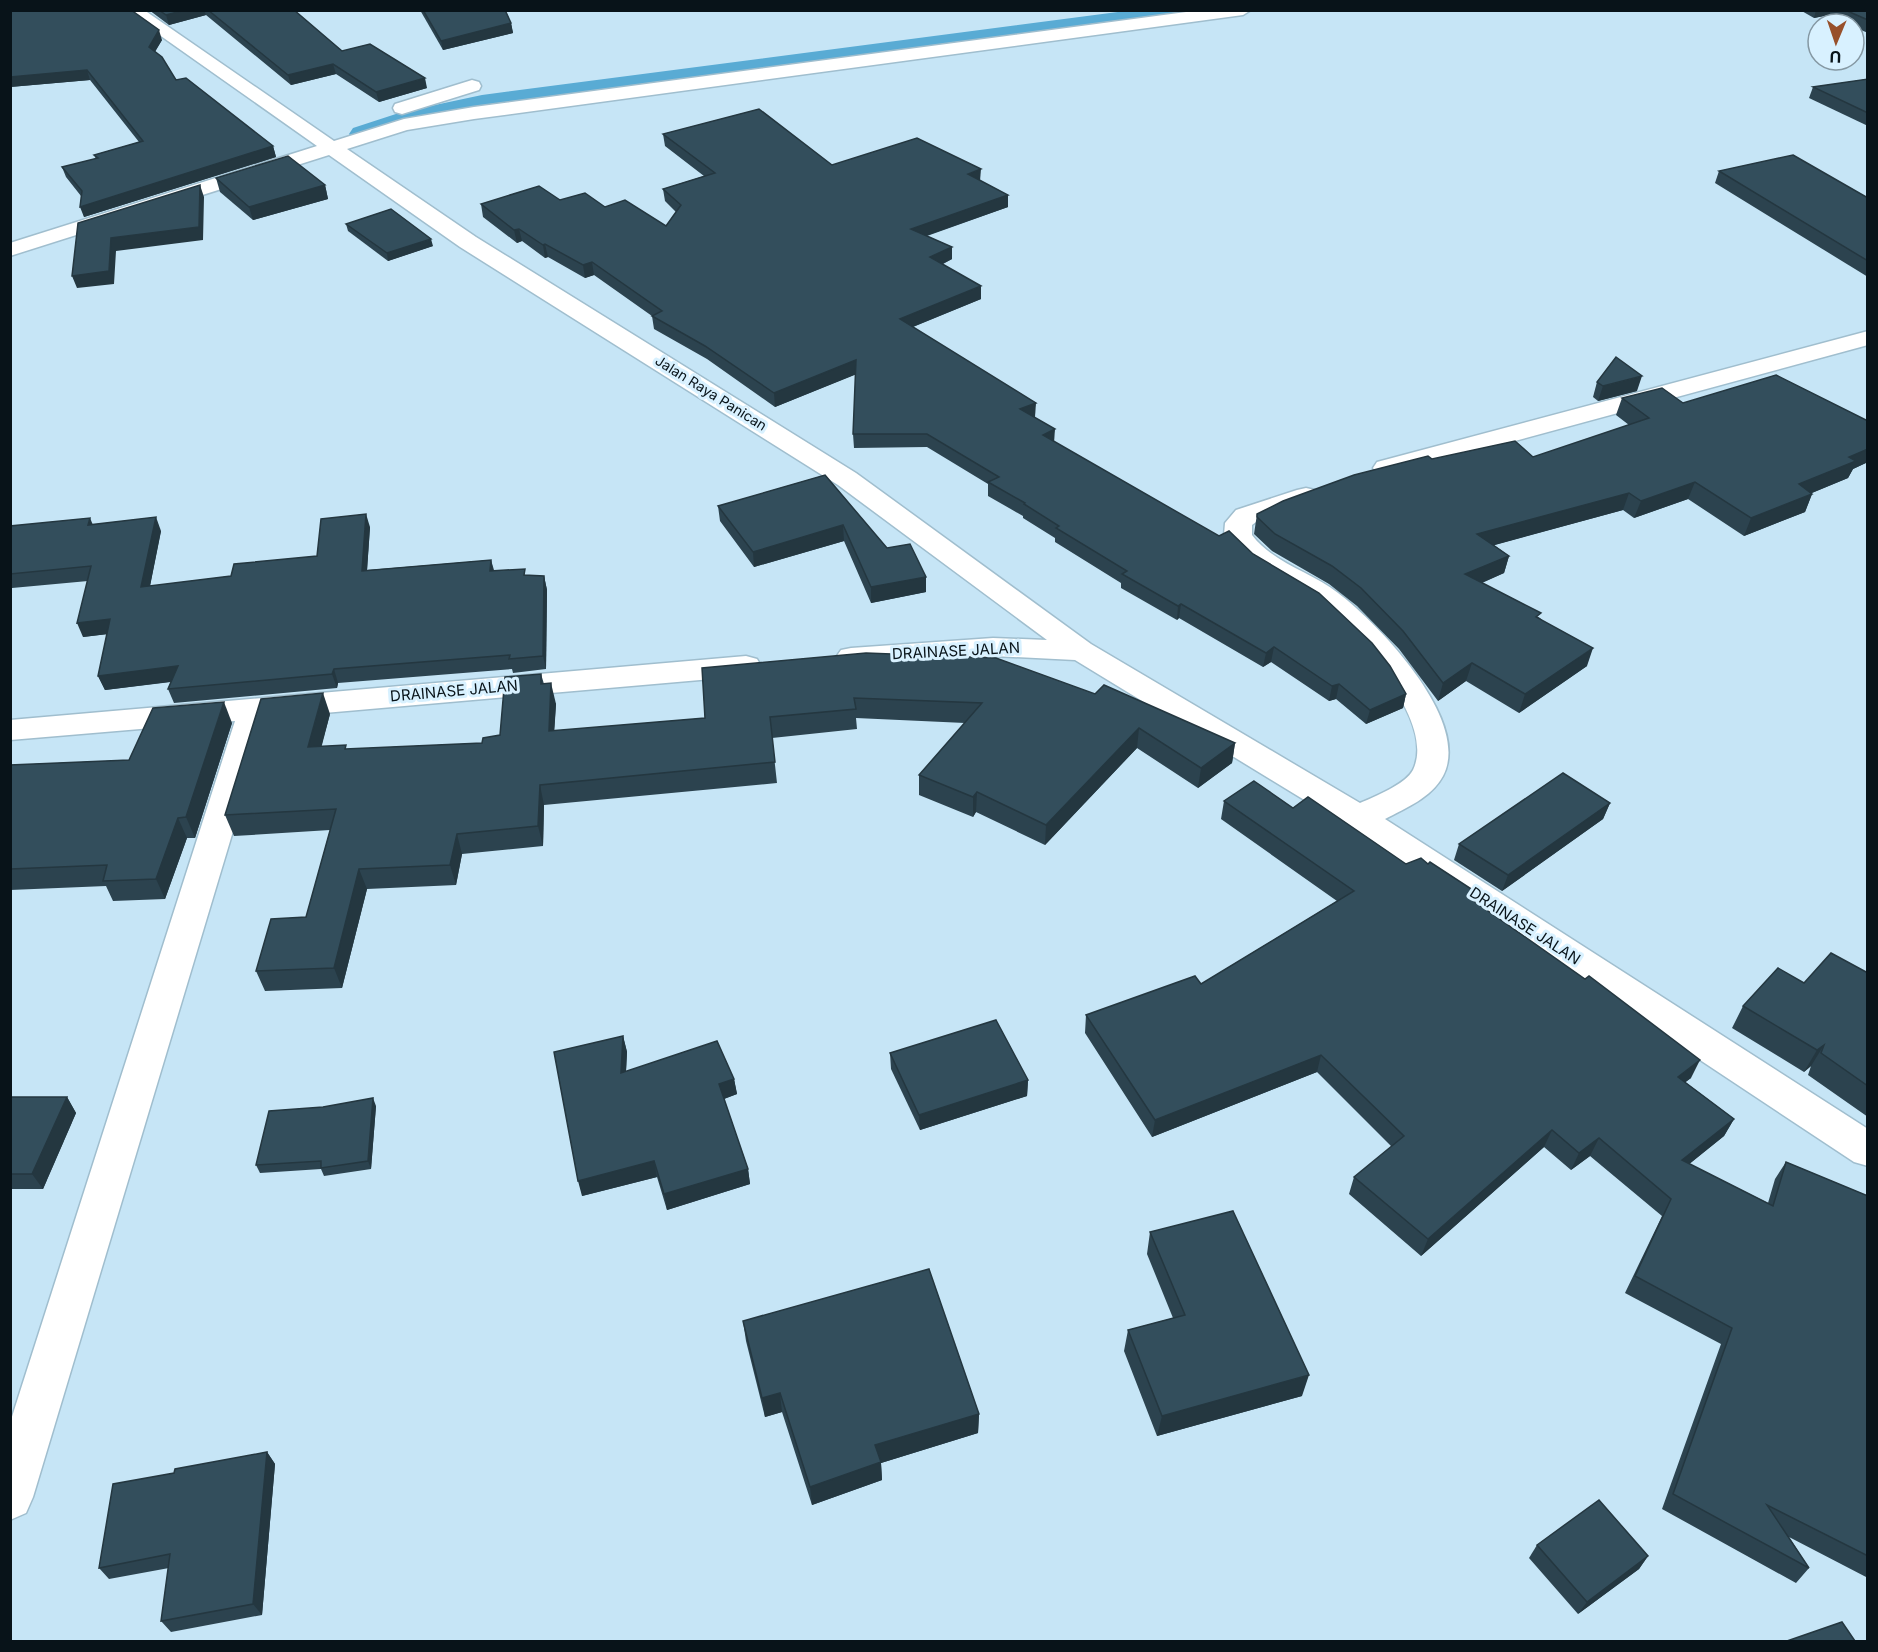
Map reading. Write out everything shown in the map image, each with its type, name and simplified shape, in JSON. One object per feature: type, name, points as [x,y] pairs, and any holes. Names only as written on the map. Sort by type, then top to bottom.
[{"type":"street","name":"Jalan Raya Panican","points":[[132,10],[468,242],[847,478],[1081,651]]},
{"type":"street","points":[[160,182],[404,125],[474,113],[1243,10]]},
{"type":"street","points":[[10,250],[328,144],[472,86]]},
{"type":"street","points":[[1364,476],[1396,465],[1868,338]]},
{"type":"street","points":[[1332,487],[1246,516],[1239,523],[1238,535],[1256,555],[1327,597],[1358,624],[1413,691],[1422,712],[1435,751],[1429,774],[1418,786],[1359,818]]},
{"type":"street","name":"DRAINASE JALAN","points":[[819,660],[993,646],[1081,651],[1359,818],[1868,1150]]},
{"type":"street","name":"DRAINASE JALAN","points":[[10,730],[772,664]]},
{"type":"street","points":[[10,1497],[254,710]]},
{"type":"building","points":[[10,10],[131,10],[159,30],[149,47],[162,57],[176,80],[186,78],[273,146],[80,207],[82,191],[62,167],[98,158],[94,155],[143,141],[87,70],[10,77]]},
{"type":"building","points":[[159,10],[185,10],[166,15]]},
{"type":"building","points":[[208,10],[294,10],[342,51],[370,44],[425,78],[376,92],[333,64],[288,75]]},
{"type":"building","points":[[423,10],[505,10],[511,23],[441,41]]},
{"type":"building","points":[[1845,10],[1868,10],[1868,20],[1866,12]]},
{"type":"building","points":[[1868,79],[1868,113],[1813,87]]},
{"type":"building","points":[[759,109],[832,165],[917,138],[981,169],[968,174],[1008,195],[911,229],[952,247],[930,257],[981,286],[900,319],[1036,403],[1020,409],[1055,429],[1043,435],[1219,536],[1229,531],[1253,554],[1319,593],[1372,643],[1390,666],[1406,694],[1370,710],[1339,684],[1332,686],[1274,647],[1266,653],[1181,604],[1178,606],[1122,574],[1127,571],[1056,528],[1059,526],[1025,503],[988,482],[999,477],[927,434],[853,434],[856,360],[774,393],[705,346],[652,316],[662,311],[592,262],[583,265],[543,245],[519,229],[514,230],[481,204],[539,186],[560,200],[585,193],[605,207],[625,200],[666,226],[681,205],[663,189],[715,173],[663,134]]},
{"type":"building","points":[[1793,155],[1868,198],[1868,261],[1719,171]]},
{"type":"building","points":[[288,156],[325,185],[249,207],[216,178]]},
{"type":"building","points":[[200,185],[199,227],[111,238],[109,271],[72,276],[78,223]]},
{"type":"building","points":[[391,209],[431,239],[387,253],[346,224]]},
{"type":"building","points":[[1616,357],[1642,376],[1603,386],[1597,382]]},
{"type":"building","points":[[1776,375],[1868,421],[1868,449],[1849,457],[1856,461],[1799,484],[1812,494],[1751,518],[1695,482],[1641,501],[1629,493],[1477,534],[1509,556],[1465,574],[1541,613],[1536,617],[1593,648],[1525,694],[1472,663],[1443,683],[1403,631],[1361,588],[1332,566],[1275,534],[1257,517],[1257,514],[1283,501],[1354,475],[1428,456],[1432,459],[1515,441],[1533,457],[1649,418],[1622,398],[1662,388],[1683,403]]},
{"type":"building","points":[[825,475],[887,548],[910,544],[926,577],[871,587],[843,525],[753,552],[718,506]]},
{"type":"building","points":[[366,514],[362,571],[491,560],[490,571],[525,569],[524,575],[544,576],[543,656],[509,659],[510,655],[334,669],[332,674],[168,689],[178,666],[98,676],[110,619],[77,623],[91,566],[10,574],[10,526],[90,518],[88,525],[156,517],[141,587],[231,576],[234,564],[317,556],[321,519]]},
{"type":"building","points":[[866,653],[996,658],[1095,694],[1104,685],[1235,743],[1201,768],[1139,728],[1046,825],[977,792],[973,797],[919,775],[982,703],[854,698],[856,709],[770,717],[775,762],[540,785],[538,826],[457,834],[450,865],[359,869],[334,968],[256,971],[271,919],[306,917],[336,809],[225,815],[261,699],[323,693],[308,747],[346,745],[345,749],[482,743],[483,738],[500,735],[505,677],[541,674],[541,684],[551,683],[549,731],[705,718],[702,668]]},
{"type":"building","points":[[224,702],[186,817],[178,818],[156,879],[103,881],[107,865],[10,869],[10,765],[129,760],[153,708]]},
{"type":"building","points":[[1563,773],[1610,803],[1508,875],[1459,844]]},
{"type":"building","points":[[1254,781],[1293,808],[1308,797],[1406,864],[1421,858],[1428,864],[1430,862],[1479,894],[1471,899],[1585,979],[1589,976],[1700,1060],[1678,1077],[1734,1119],[1682,1160],[1773,1206],[1786,1162],[1868,1196],[1868,1556],[1767,1505],[1809,1568],[1673,1494],[1732,1328],[1635,1276],[1671,1199],[1599,1138],[1579,1153],[1552,1130],[1428,1239],[1354,1177],[1404,1136],[1321,1055],[1155,1120],[1086,1015],[1195,976],[1201,984],[1354,891],[1224,801]]},
{"type":"building","points":[[1831,953],[1868,973],[1868,1086],[1821,1053],[1824,1045],[1817,1050],[1743,1006],[1778,968],[1804,983]]},
{"type":"building","points":[[996,1020],[1028,1080],[919,1115],[890,1053]]},
{"type":"building","points":[[623,1036],[621,1073],[717,1041],[734,1079],[719,1084],[748,1169],[664,1194],[654,1161],[578,1181],[554,1052]]},
{"type":"building","points":[[10,1097],[67,1097],[32,1174],[10,1174]]},
{"type":"building","points":[[373,1098],[368,1161],[321,1168],[321,1161],[256,1165],[269,1111],[323,1107]]},
{"type":"building","points":[[1233,1211],[1309,1375],[1162,1416],[1128,1330],[1185,1315],[1150,1232]]},
{"type":"building","points":[[929,1269],[979,1414],[875,1445],[881,1462],[810,1487],[780,1393],[762,1398],[743,1321]]},
{"type":"building","points":[[267,1452],[253,1604],[161,1621],[170,1554],[99,1568],[113,1484],[174,1473],[175,1469]]},
{"type":"building","points":[[1599,1500],[1648,1556],[1587,1602],[1537,1545]]},
{"type":"building","points":[[1842,1622],[1855,1641],[1787,1641]]},
{"type":"waterway","points":[[363,134],[412,118],[482,103],[1192,10]]}]
